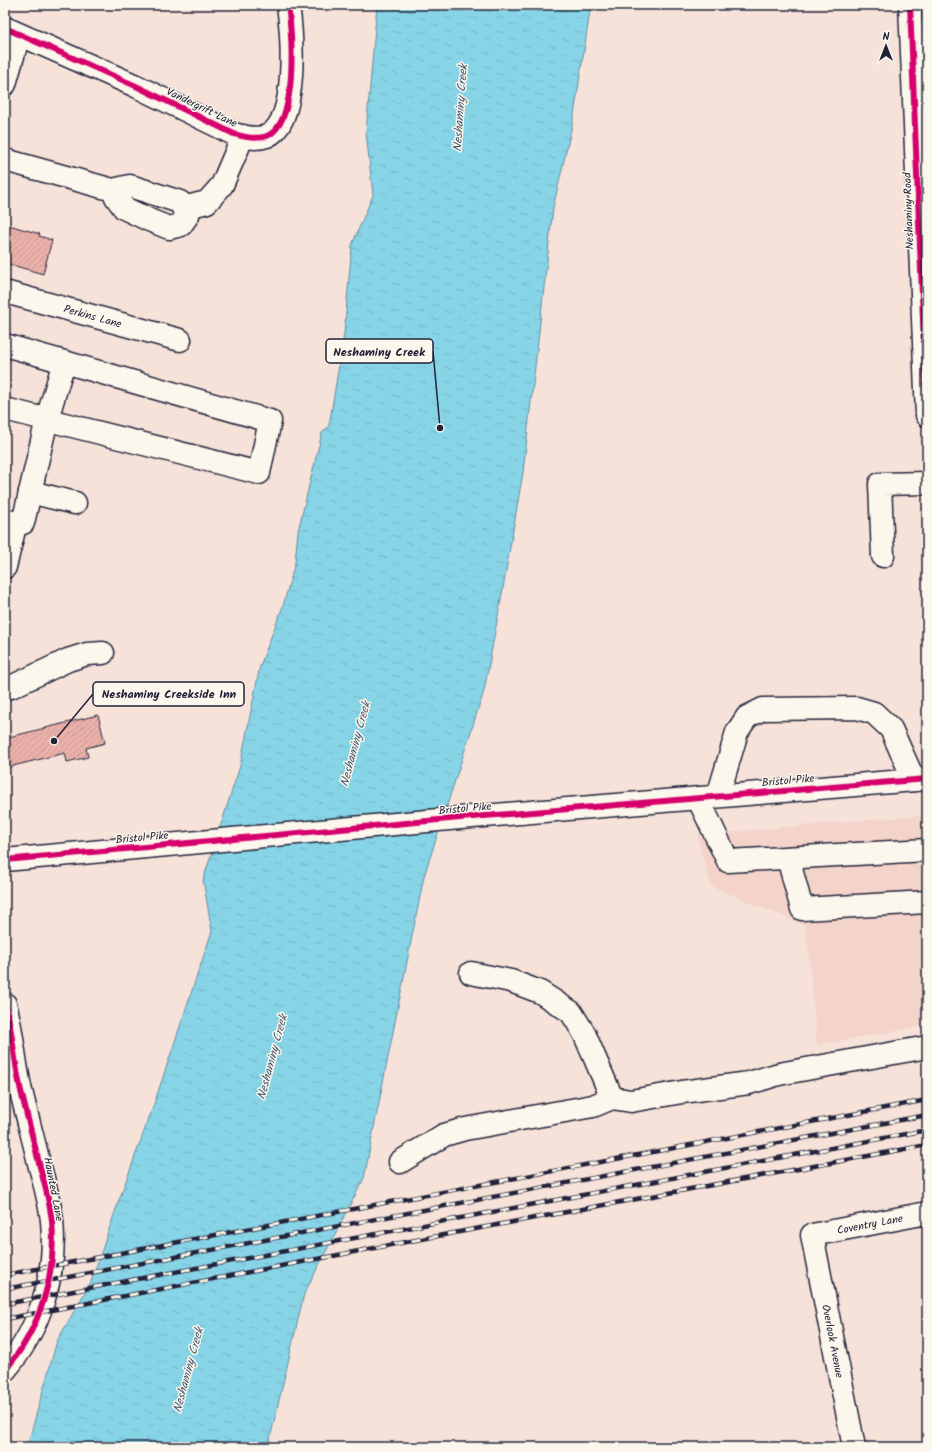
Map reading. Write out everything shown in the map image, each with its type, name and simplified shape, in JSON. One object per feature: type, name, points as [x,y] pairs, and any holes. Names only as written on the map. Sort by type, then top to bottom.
[{"type":"street","name":"Vandergrift Lane","points":[[12,31],[136,86],[234,134],[250,138],[262,137],[269,135],[278,127],[284,116],[289,92],[292,65],[291,29],[288,5]]},
{"type":"street","name":"Neshaminy Road","points":[[910,5],[927,415]]},
{"type":"street","points":[[5,84],[12,31]]},
{"type":"street","points":[[5,160],[114,190],[130,186],[180,202],[183,208],[207,202],[222,185],[243,136]]},
{"type":"street","name":"Perkins Lane","points":[[5,292],[180,340]]},
{"type":"street","points":[[5,345],[270,421],[259,473],[5,409]]},
{"type":"street","points":[[5,567],[10,522],[23,523],[47,420],[64,362]]},
{"type":"street","points":[[883,556],[880,484],[927,483]]},
{"type":"street","points":[[30,492],[75,503]]},
{"type":"street","points":[[5,688],[11,687],[68,660],[88,654],[103,653]]},
{"type":"street","points":[[921,779],[891,729],[874,713],[857,708],[763,709],[747,718],[737,732],[708,797],[728,861],[927,850]]},
{"type":"street","name":"Bristol Pike","points":[[5,860],[460,818],[921,779]]},
{"type":"street","points":[[788,858],[802,909],[927,902]]},
{"type":"street","points":[[471,973],[511,981],[540,992],[571,1012],[584,1033],[612,1098]]},
{"type":"street","name":"Haunted Lane","points":[[5,1004],[21,1089],[48,1198],[52,1221],[53,1241],[49,1281],[36,1321],[26,1342],[5,1370]]},
{"type":"street","points":[[400,1162],[444,1135],[465,1129],[593,1106],[612,1098],[631,1101],[682,1092],[749,1083],[779,1074],[927,1047]]},
{"type":"street","name":"Coventry Lane","points":[[812,1235],[927,1213]]},
{"type":"street","name":"Overlook Avenue","points":[[812,1235],[854,1447]]},
{"type":"shaded area","points":[[927,815],[927,1025],[817,1045],[806,926],[711,886],[697,835]]},
{"type":"water","points":[[377,5],[591,5],[573,121],[553,208],[523,472],[484,691],[424,876],[364,1178],[304,1294],[268,1447],[27,1447],[57,1341],[91,1282],[153,1107],[212,931],[203,880],[240,766],[260,666],[283,606],[295,563],[298,531],[322,433],[329,426],[344,334],[352,245],[373,195],[366,132]]},
{"type":"building","points":[[5,224],[40,234],[39,236],[52,240],[43,274],[5,263]]},
{"type":"building","points":[[98,715],[105,743],[86,748],[88,757],[67,762],[65,753],[5,768],[5,738]]},
{"type":"railway","points":[[5,1275],[927,1100]]},
{"type":"railway","points":[[5,1289],[927,1115]]},
{"type":"railway","points":[[5,1304],[927,1130]]},
{"type":"railway","points":[[5,1319],[411,1241],[927,1145]]},
{"type":"cycle path","points":[[5,28],[136,86],[234,134],[259,138],[267,136],[277,128],[284,114],[289,96],[292,56],[288,5]]},
{"type":"cycle path","points":[[910,5],[927,415]]},
{"type":"cycle path","points":[[5,860],[460,818],[927,779]]},
{"type":"cycle path","points":[[5,1004],[21,1091],[49,1201],[53,1241],[49,1281],[37,1319],[28,1337],[5,1370]]},
{"type":"place","name":"Neshaminy Creek","points":[[440,428]]},
{"type":"place","name":"Neshaminy Creekside Inn","points":[[54,741]]}]
